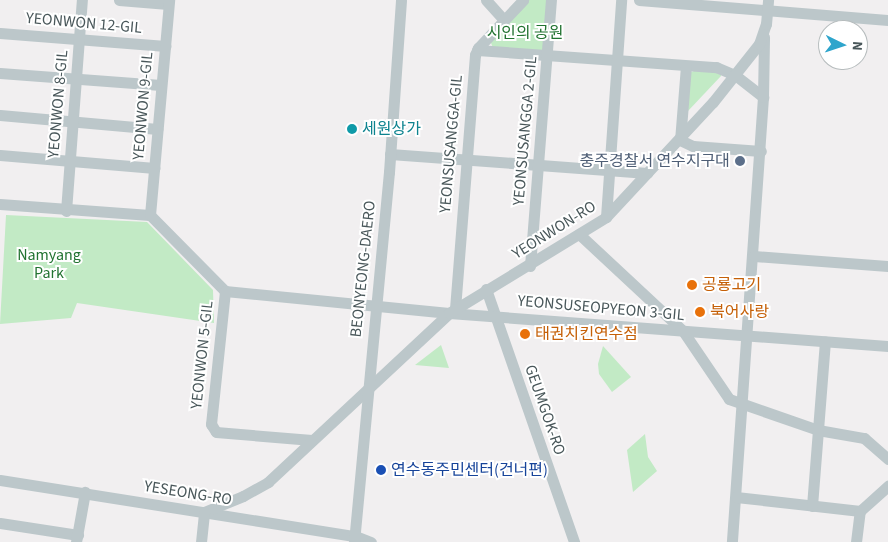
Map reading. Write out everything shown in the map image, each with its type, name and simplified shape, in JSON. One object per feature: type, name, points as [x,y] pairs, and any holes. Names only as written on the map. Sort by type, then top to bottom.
[{"type":"street","name":"YEONWON 8-GIL","points":[[66,211],[82,0]]},
{"type":"street","points":[[119,0],[168,2]]},
{"type":"street","name":"BEONYEONG-DAERO","points":[[355,539],[366,391],[390,154],[401,0]]},
{"type":"street","points":[[486,0],[504,20]]},
{"type":"street","points":[[477,50],[523,0]]},
{"type":"street","name":"YEONSUSANGGA 2-GIL","points":[[530,266],[551,0]]},
{"type":"street","points":[[606,217],[621,0]]},
{"type":"street","points":[[639,0],[768,5],[888,20]]},
{"type":"street","name":"YEONWON 9-GIL","points":[[150,215],[168,2]]},
{"type":"street","points":[[732,542],[754,256],[761,151],[764,37],[768,5]]},
{"type":"street","name":"YEONWON 12-GIL","points":[[0,33],[164,46]]},
{"type":"street","name":"YEONWON-RO","points":[[366,391],[452,311],[486,289],[530,266],[606,217],[680,140],[735,75],[764,37]]},
{"type":"street","points":[[477,50],[617,62],[716,67],[735,75],[763,96]]},
{"type":"street","name":"YEONSUSANGGA-GIL","points":[[452,311],[477,50]]},
{"type":"street","points":[[686,66],[680,140],[693,146],[761,151]]},
{"type":"street","points":[[0,73],[161,85]]},
{"type":"street","points":[[0,115],[157,129]]},
{"type":"street","points":[[390,154],[647,173]]},
{"type":"street","points":[[0,155],[154,168]]},
{"type":"street","points":[[0,204],[66,211],[150,215]]},
{"type":"street","name":"YEONWON 5-GIL","points":[[150,215],[225,291],[211,424],[216,432],[312,440]]},
{"type":"street","points":[[579,234],[683,331],[729,399],[818,430],[864,438],[888,459]]},
{"type":"street","points":[[754,256],[888,266]]},
{"type":"street","name":"GEUMGOK-RO","points":[[486,289],[574,542]]},
{"type":"street","points":[[225,291],[452,311]]},
{"type":"street","name":"YEONSUSEOPYEON 3-GIL","points":[[452,311],[888,346]]},
{"type":"street","points":[[812,506],[825,342]]},
{"type":"street","points":[[200,542],[204,512],[254,491],[366,391]]},
{"type":"street","name":"YESEONG-RO","points":[[0,480],[85,492],[370,542]]},
{"type":"street","points":[[856,542],[860,511],[888,486]]},
{"type":"street","points":[[0,522],[77,538],[85,492]]},
{"type":"street","points":[[736,497],[860,511]]},
{"type":"street","points":[[43,542],[45,530]]},
{"type":"green space","name":"시인의 공원","points":[[527,0],[548,0],[544,55],[494,51],[490,40]]},
{"type":"green space","points":[[694,71],[721,72],[721,76],[688,111],[689,73]]},
{"type":"green space","name":"Namyang Park","points":[[6,215],[147,222],[213,290],[214,323],[77,303],[71,318],[0,324]]},
{"type":"green space","points":[[441,345],[449,368],[415,365]]},
{"type":"green space","points":[[603,346],[631,377],[612,392],[599,374],[598,364]]},
{"type":"green space","points":[[645,434],[648,457],[657,471],[633,492],[627,450]]},
{"type":"place","name":"세원상가","points":[[352,129]]},
{"type":"place","name":"충주경찰서 연수지구대","points":[[740,161]]},
{"type":"place","name":"공룡고기","points":[[692,285]]},
{"type":"place","name":"북어사랑","points":[[700,312]]},
{"type":"place","name":"태권치킨연수점","points":[[525,334]]},
{"type":"place","name":"연수동주민센터(건너편)","points":[[381,470]]}]
